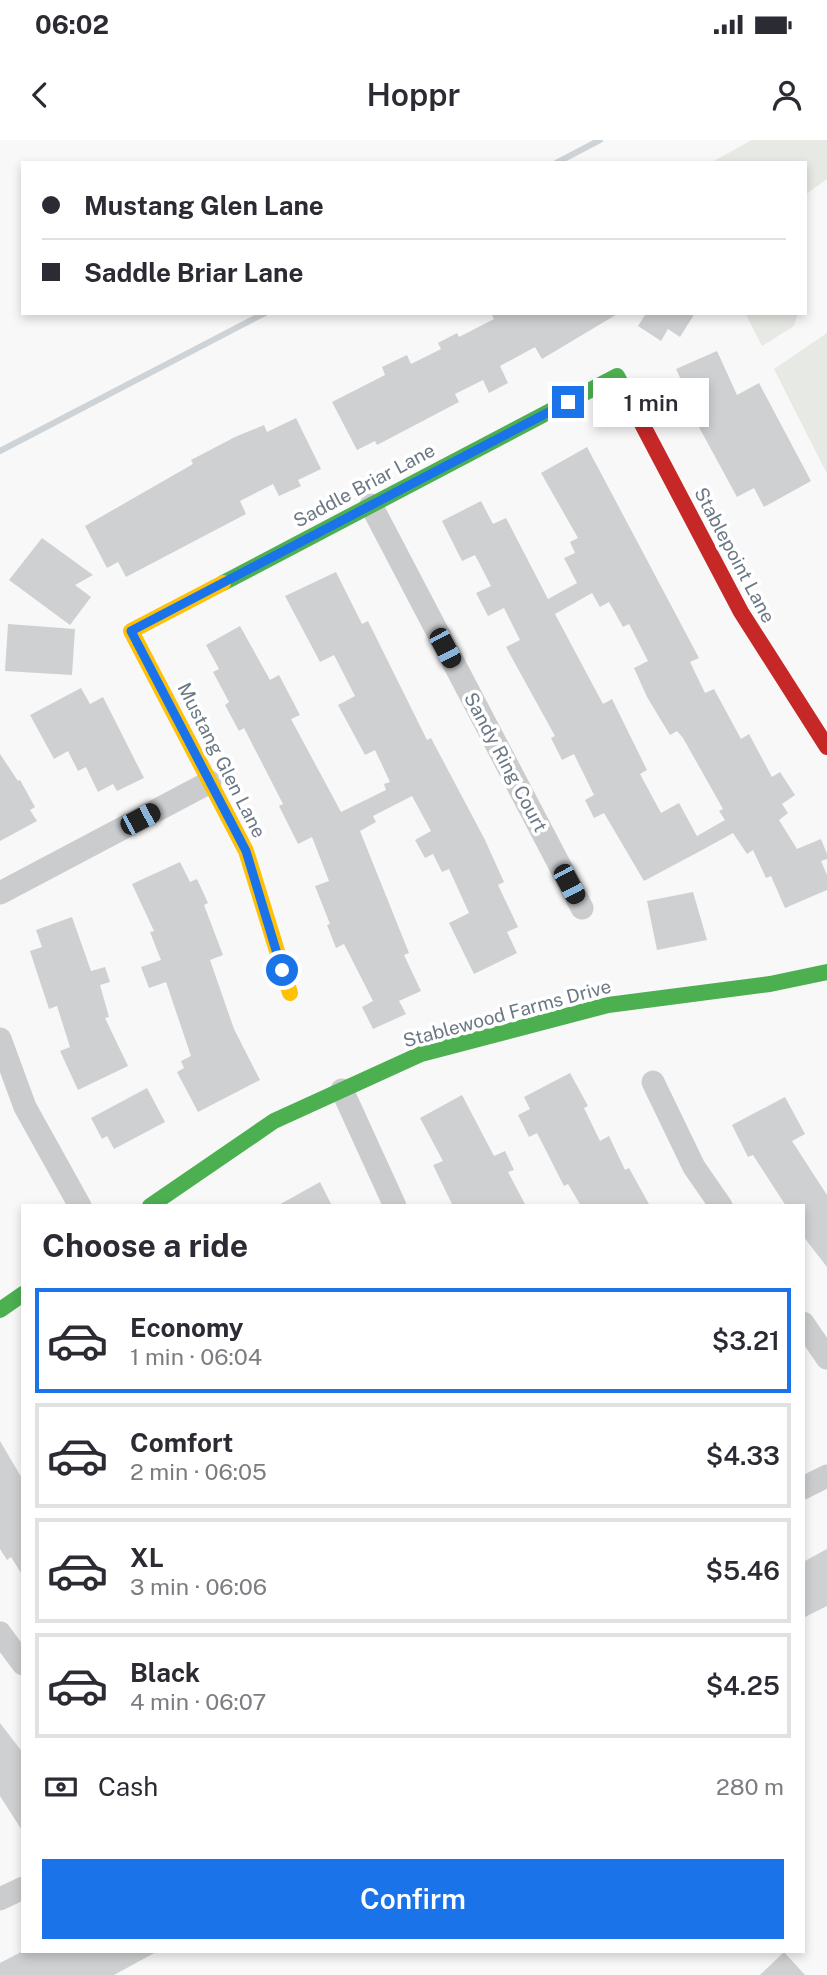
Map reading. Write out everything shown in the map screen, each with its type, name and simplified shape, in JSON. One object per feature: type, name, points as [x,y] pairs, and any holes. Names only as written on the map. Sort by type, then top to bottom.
[{"type":"street","name":"Saddle Briar Lane","points":[[131,631],[617,376]]},
{"type":"street","name":"Stablepoint Lane","points":[[617,376],[747,625],[793,700],[827,747]]},
{"type":"street","name":"Sandy Ring Court","points":[[371,505],[582,908]]},
{"type":"street","name":"Mustang Glen Lane","points":[[131,631],[246,851],[290,993]]},
{"type":"street","points":[[0,893],[210,782]]},
{"type":"street","name":"Stablewood Farms Drive","points":[[153,1204],[274,1121],[421,1054],[608,1005],[770,984],[827,972]]},
{"type":"street","points":[[0,1039],[26,1107],[79,1204]]},
{"type":"street","points":[[653,1082],[694,1167],[720,1204]]},
{"type":"street","points":[[342,1090],[394,1204]]},
{"type":"street","points":[[0,1310],[21,1295]]},
{"type":"street","points":[[805,1326],[827,1358]]},
{"type":"street","points":[[805,1487],[827,1476]]},
{"type":"street","points":[[0,1633],[21,1661]]},
{"type":"street","points":[[0,1899],[21,1889]]},
{"type":"shaded area","points":[[752,140],[827,140],[827,179],[807,194],[807,161],[714,161]]},
{"type":"shaded area","points":[[746,315],[797,315],[794,326],[762,346]]},
{"type":"shaded area","points":[[827,333],[827,474],[774,369]]},
{"type":"building","points":[[492,315],[616,315],[542,359],[535,347],[500,366],[508,383],[489,393],[483,380],[455,394],[459,402],[377,445],[375,441],[357,450],[332,402],[385,375],[382,367],[407,355],[411,364],[441,349],[438,343],[457,333],[459,337],[494,319]]},
{"type":"building","points":[[645,315],[694,315],[680,337],[668,329],[661,341],[638,326]]},
{"type":"building","points":[[717,351],[737,395],[759,383],[811,481],[764,507],[754,488],[737,497],[694,418],[698,416],[676,369]]},
{"type":"building","points":[[296,418],[321,469],[298,480],[301,486],[279,496],[273,484],[240,501],[246,514],[126,577],[118,562],[107,568],[85,526],[193,464],[191,460],[235,437],[264,425],[267,432]]},
{"type":"building","points":[[587,447],[699,658],[690,662],[705,693],[714,689],[741,739],[749,734],[772,777],[780,772],[795,795],[782,804],[788,813],[779,820],[797,849],[821,839],[827,854],[827,859],[821,861],[827,875],[827,890],[785,908],[771,876],[766,878],[753,850],[747,854],[733,833],[704,849],[644,881],[604,813],[594,818],[585,800],[594,795],[574,754],[562,760],[551,738],[555,736],[506,647],[520,640],[504,608],[488,616],[476,593],[491,586],[475,555],[462,561],[442,521],[481,501],[493,524],[506,518],[548,599],[577,583],[564,558],[575,553],[570,542],[578,538],[541,473]],"holes":[[[592,593],[600,607],[609,602],[623,627],[629,624],[648,661],[634,668],[647,697],[670,735],[677,731],[683,738],[723,809],[719,811],[725,820],[697,836],[704,849],[679,803],[661,813],[640,774],[647,770],[612,699],[603,704],[555,614]]]},
{"type":"building","points":[[42,538],[93,575],[75,585],[91,597],[70,625],[9,580]]},
{"type":"building","points":[[336,572],[362,624],[368,621],[427,740],[431,738],[485,840],[504,882],[498,885],[518,927],[507,932],[517,953],[474,974],[449,923],[469,913],[449,869],[442,872],[433,854],[425,858],[415,840],[431,831],[412,796],[373,816],[376,822],[360,831],[409,953],[404,955],[421,991],[399,1001],[406,1014],[373,1029],[362,1007],[373,1001],[344,944],[336,948],[327,925],[330,924],[315,886],[329,881],[312,837],[298,844],[279,806],[283,804],[244,728],[239,731],[225,705],[229,702],[213,672],[219,669],[206,645],[240,626],[270,680],[279,675],[300,715],[291,719],[341,812],[386,790],[384,784],[390,782],[375,750],[365,755],[338,705],[355,696],[334,655],[320,662],[285,596]]},
{"type":"building","points":[[8,624],[75,629],[72,675],[5,671]]},
{"type":"building","points":[[81,688],[90,704],[103,697],[144,778],[117,791],[113,784],[98,792],[86,767],[78,771],[68,751],[54,759],[30,715]]},
{"type":"building","points":[[0,754],[18,781],[20,780],[35,807],[30,810],[37,821],[0,841]]},
{"type":"building","points":[[180,862],[190,882],[197,879],[208,903],[204,905],[223,955],[210,960],[234,1029],[260,1080],[198,1112],[177,1072],[184,1068],[181,1061],[191,1056],[166,982],[149,988],[141,967],[161,960],[150,932],[154,931],[132,884]]},
{"type":"building","points":[[693,892],[707,940],[657,950],[647,901]]},
{"type":"building","points":[[72,917],[91,971],[105,967],[110,982],[100,985],[109,1017],[105,1018],[128,1066],[78,1090],[60,1051],[70,1047],[57,1006],[49,1009],[30,951],[42,947],[36,930]]},
{"type":"building","points":[[570,1073],[588,1106],[584,1108],[600,1141],[609,1136],[625,1170],[629,1168],[649,1204],[580,1204],[568,1184],[564,1186],[537,1133],[529,1137],[518,1115],[530,1109],[524,1097]]},
{"type":"building","points":[[147,1088],[165,1122],[114,1149],[107,1136],[102,1139],[91,1118]]},
{"type":"building","points":[[462,1095],[494,1156],[505,1151],[514,1170],[508,1172],[525,1204],[452,1204],[433,1165],[443,1161],[420,1118]]},
{"type":"building","points":[[785,1097],[805,1134],[792,1141],[827,1195],[827,1267],[805,1239],[805,1204],[785,1204],[753,1155],[748,1157],[732,1125]]},
{"type":"building","points":[[320,1182],[331,1204],[281,1204]]},
{"type":"building","points":[[0,1441],[21,1477],[21,1573],[11,1557],[7,1560],[0,1549]]},
{"type":"building","points":[[827,1549],[827,1606],[805,1617],[805,1561]]},
{"type":"building","points":[[0,1723],[21,1750],[21,1829],[0,1796]]},
{"type":"building","points":[[21,1952],[154,1953],[114,1975],[0,1975],[0,1963]]},
{"type":"building","points":[[785,1953],[805,1975],[760,1975]]},
{"type":"waterway","points":[[560,161],[600,140]]},
{"type":"waterway","points":[[0,451],[261,315]]},
{"type":"traffic: fast","points":[[223,583],[617,376],[641,422]]},
{"type":"traffic: fast","points":[[153,1204],[274,1121],[421,1054],[608,1005],[770,984],[827,972]]},
{"type":"traffic: fast","points":[[0,1310],[21,1295]]},
{"type":"traffic: slow","points":[[223,583],[131,631],[246,851],[290,993]]},
{"type":"traffic: jam","points":[[641,422],[741,612],[827,747]]},
{"type":"route","points":[[282,970],[246,851],[131,631],[568,402]]}]
